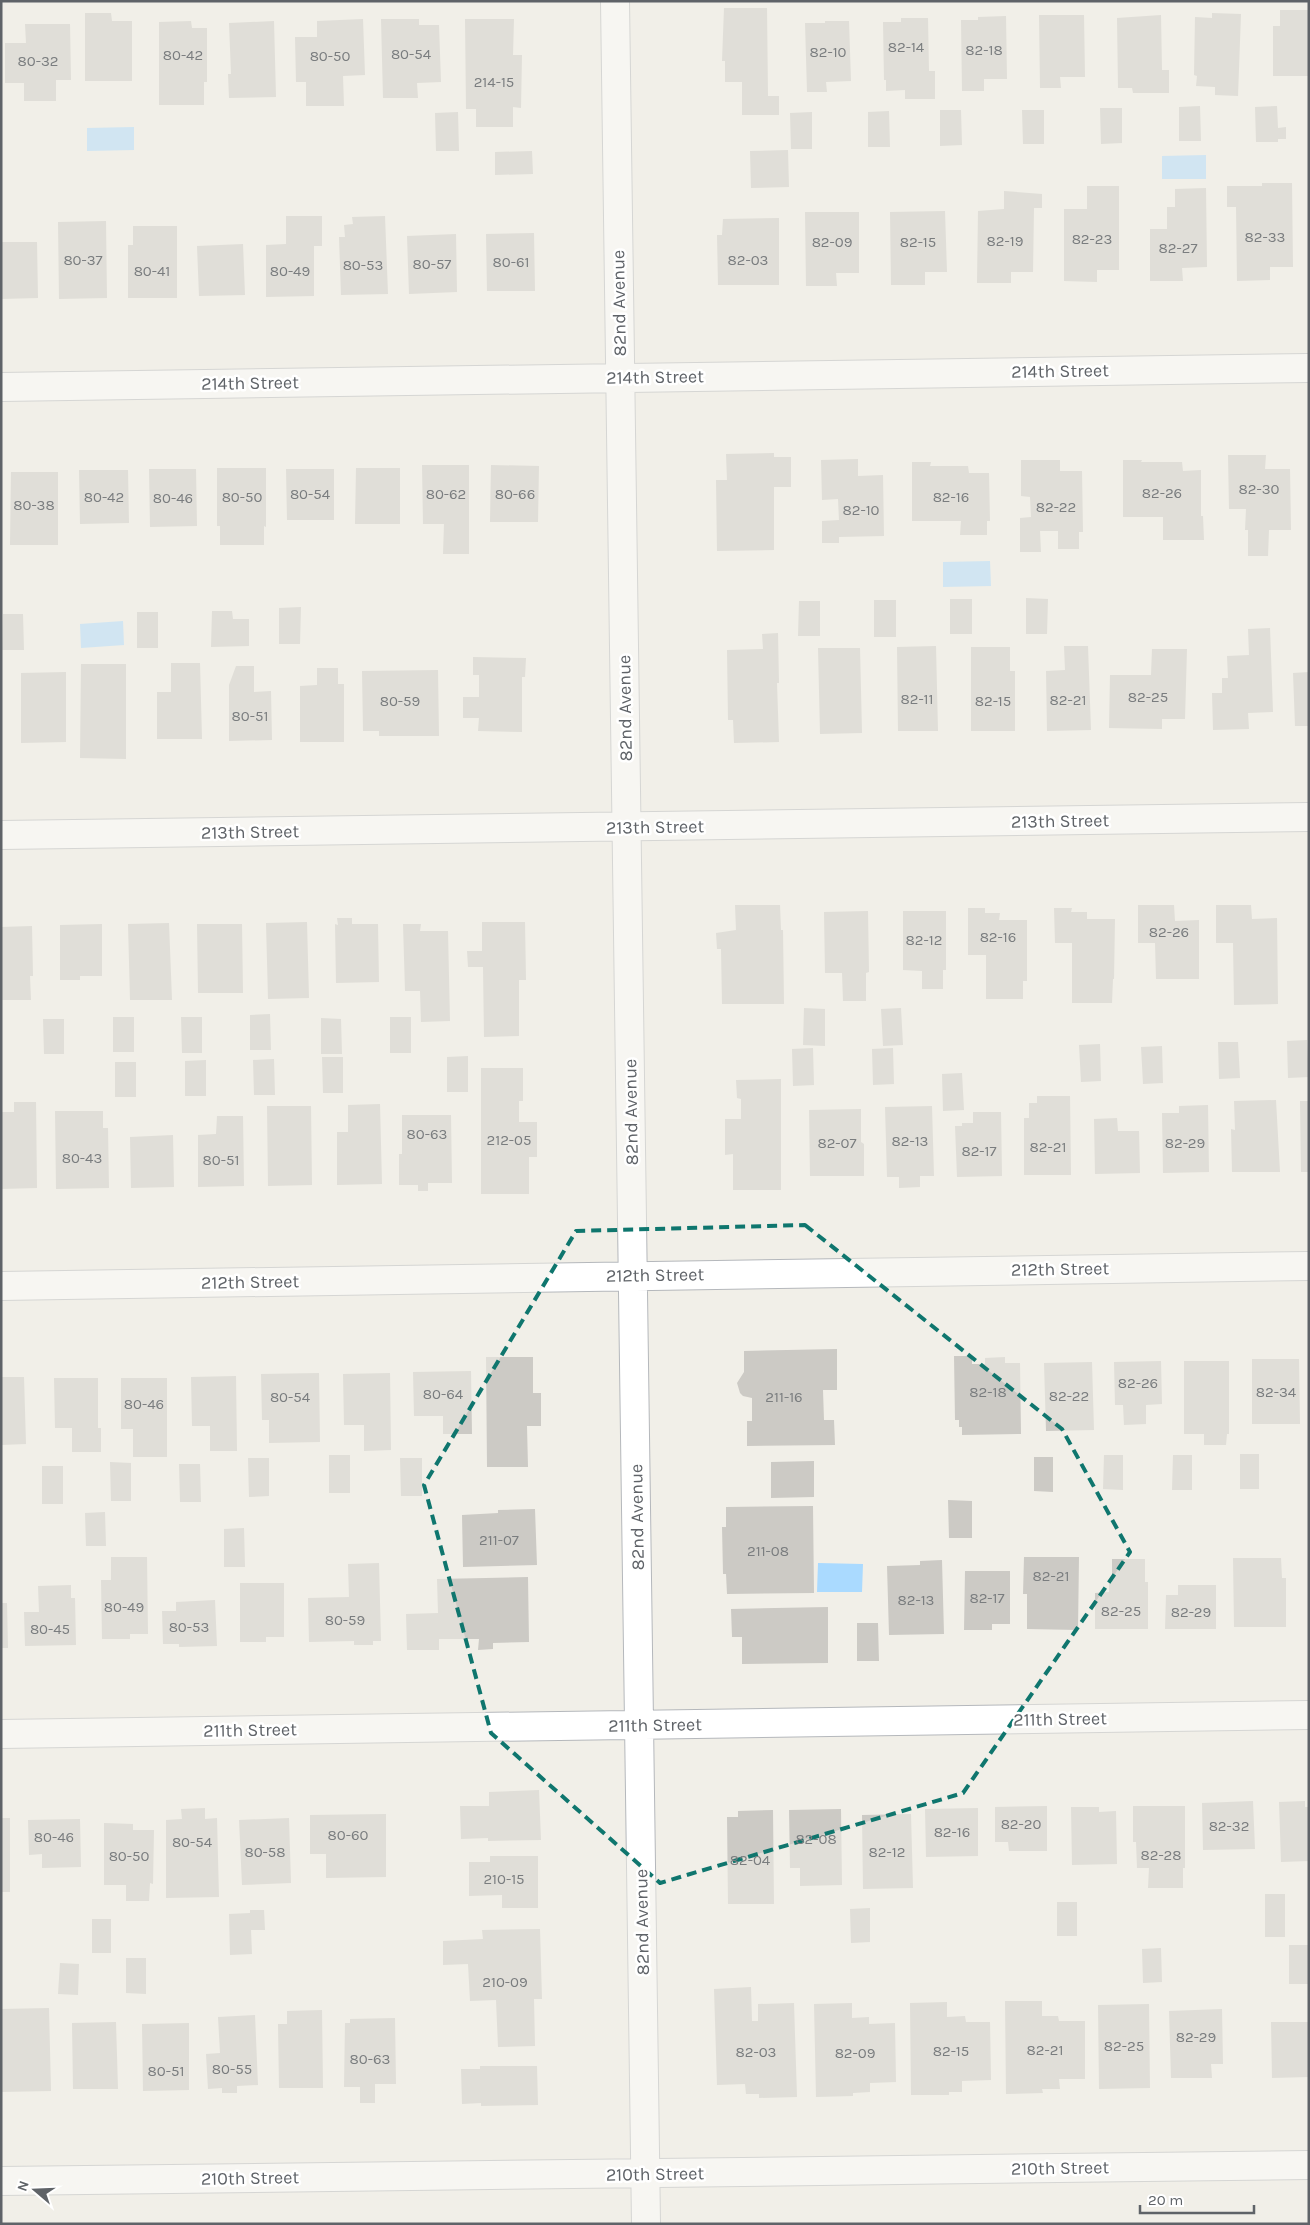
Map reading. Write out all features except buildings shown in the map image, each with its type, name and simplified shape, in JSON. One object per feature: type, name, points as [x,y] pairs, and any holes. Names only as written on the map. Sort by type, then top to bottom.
[{"type":"street","name":"82nd Avenue","points":[[615,1],[646,2224]]},
{"type":"street","name":"214th Street","points":[[1,387],[1309,368]]},
{"type":"street","name":"213th Street","points":[[1,835],[1309,817]]},
{"type":"street","name":"212th Street","points":[[1,1286],[1309,1266]]},
{"type":"street","name":"211th Street","points":[[1,1734],[1309,1715]]},
{"type":"street","name":"210th Street","points":[[1,2181],[1309,2165]]},
{"type":"highlighted area","points":[[805,1225],[1062,1429],[1130,1552],[963,1793],[660,1883],[491,1733],[424,1485],[576,1231]]},
{"type":"water","points":[[134,127],[134,150],[87,151],[87,128]]},
{"type":"water","points":[[1206,155],[1206,179],[1162,179],[1162,156]]},
{"type":"water","points":[[990,561],[991,586],[943,587],[943,562]]},
{"type":"water","points":[[123,621],[124,645],[81,648],[80,624]]},
{"type":"water","points":[[818,1563],[863,1564],[862,1592],[817,1592]]}]
